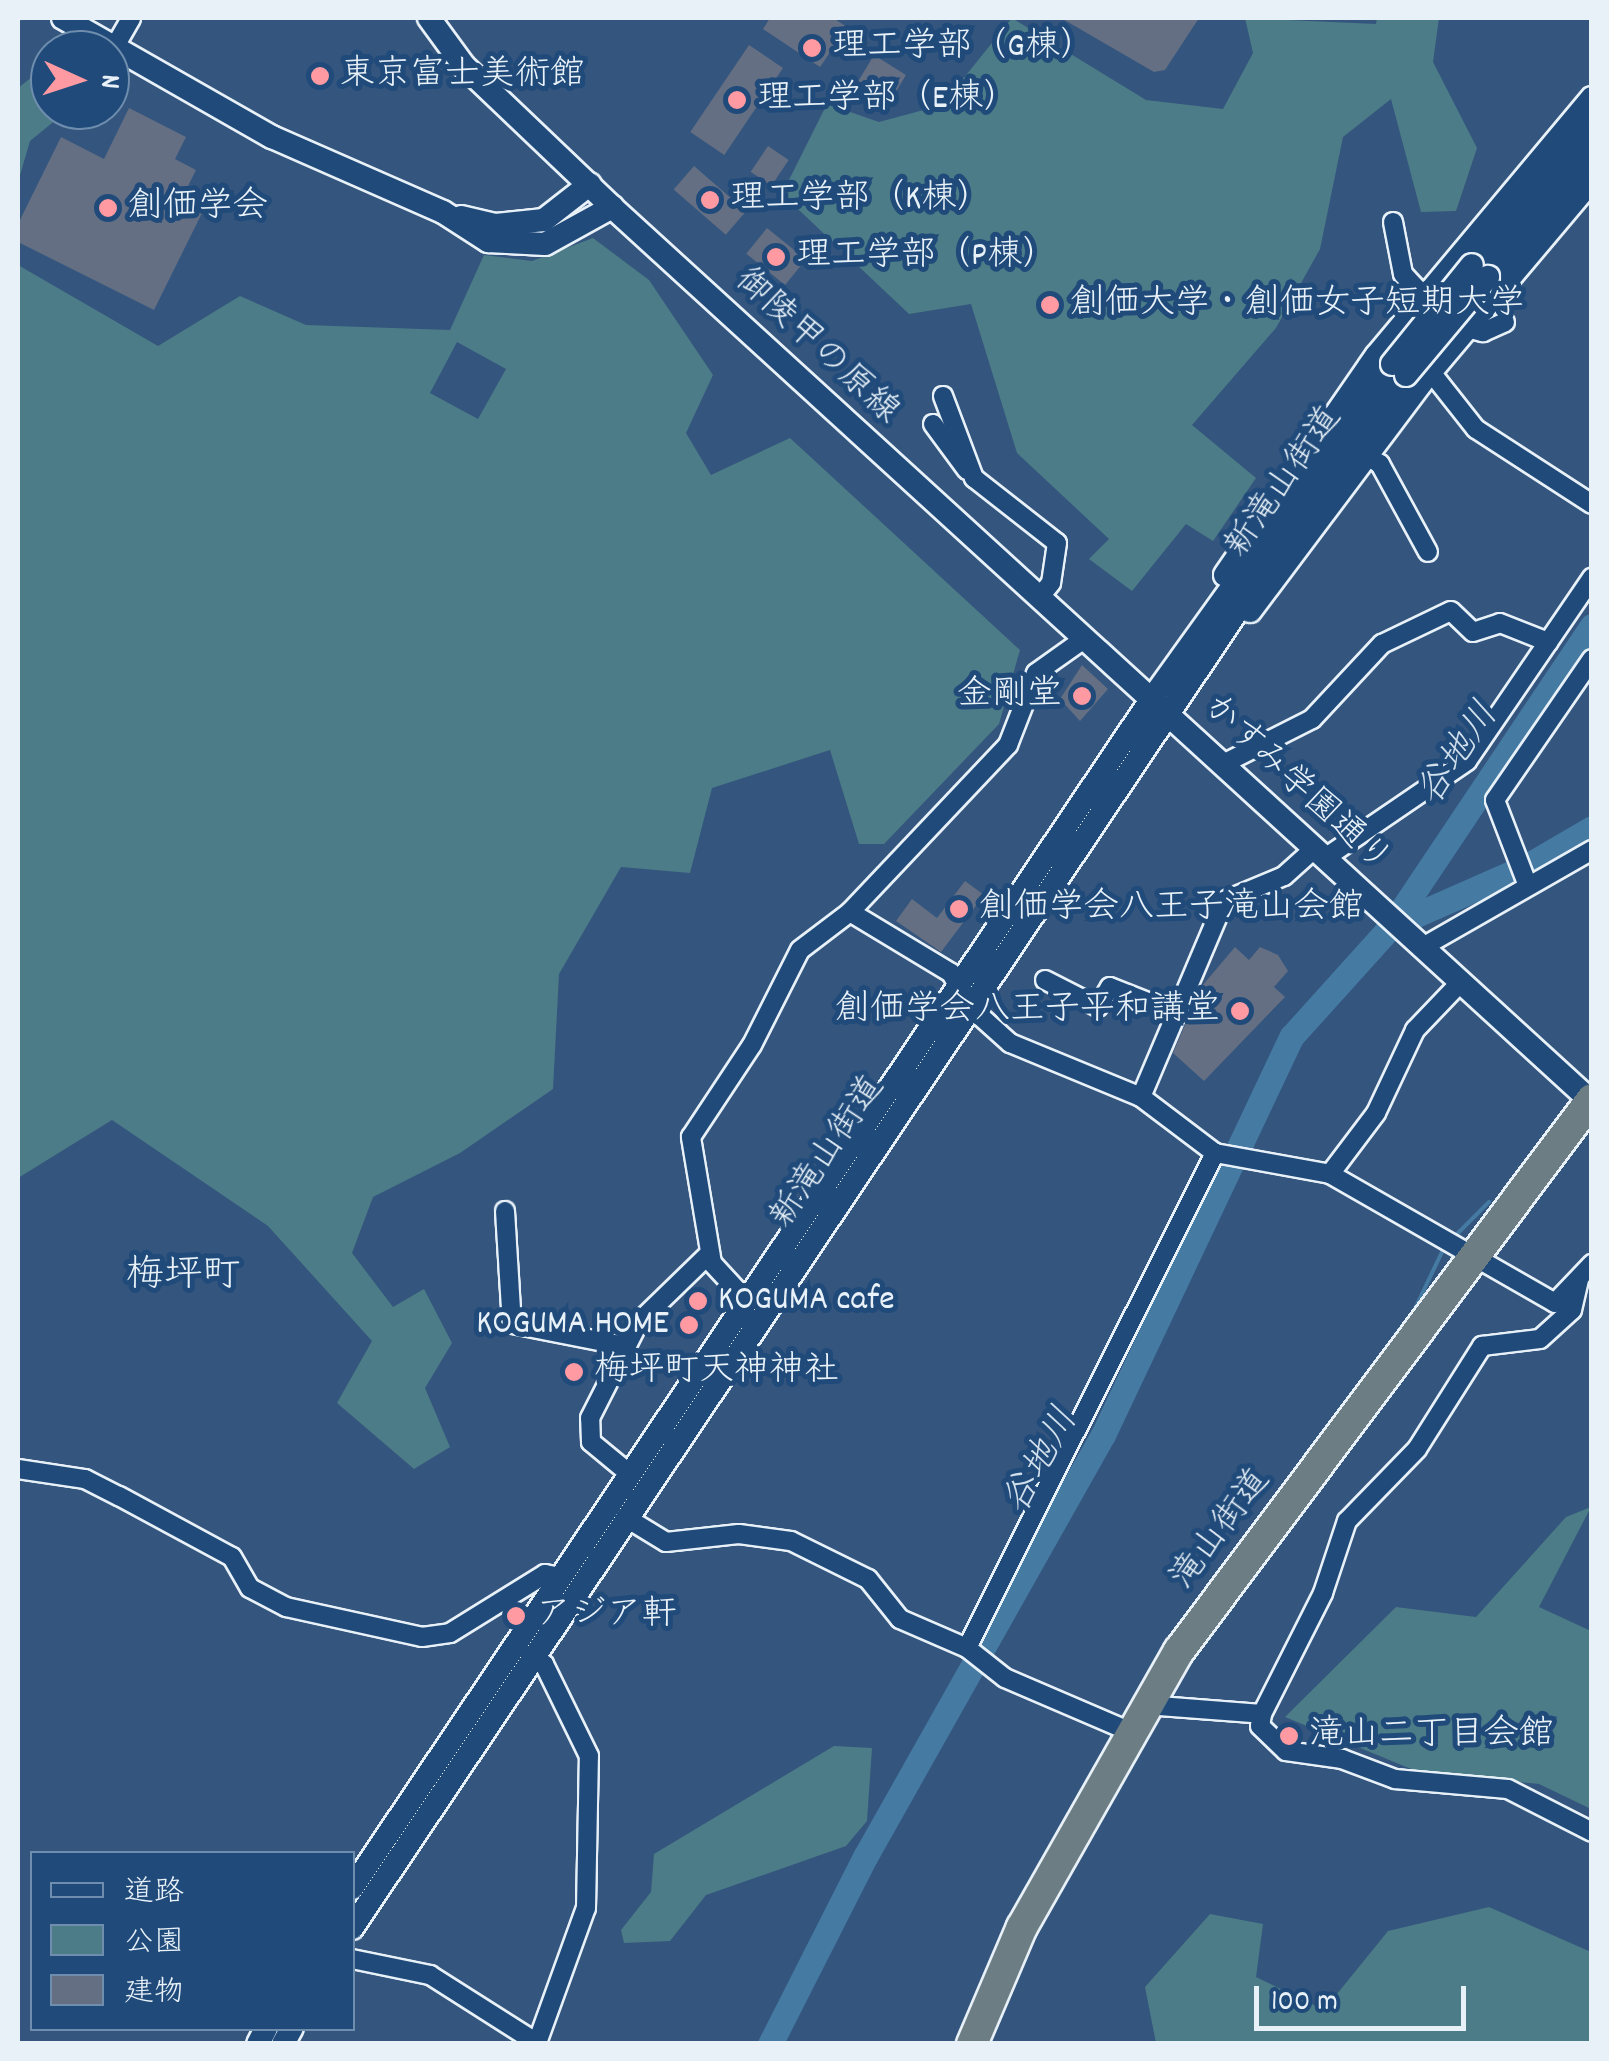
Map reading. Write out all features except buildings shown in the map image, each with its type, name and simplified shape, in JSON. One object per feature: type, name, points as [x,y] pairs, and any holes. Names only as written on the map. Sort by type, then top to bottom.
[{"type":"highway","name":"滝山街道","points":[[972,2044],[1022,1926],[1146,1704],[1206,1612],[1591,1099]]},
{"type":"main road","name":"御陵甲の原線","points":[[429,18],[464,66],[612,208],[1160,707]]},
{"type":"main road","points":[[130,57],[272,136],[511,246],[573,234],[612,208]]},
{"type":"main road","points":[[1206,620],[1236,548],[1390,338],[1592,98]]},
{"type":"main road","points":[[1399,370],[1592,123]]},
{"type":"main road","points":[[1480,271],[1592,153]]},
{"type":"main road","points":[[1231,623],[1261,604],[1432,369],[1592,180]]},
{"type":"main road","points":[[443,212],[496,225],[544,220],[590,184]]},
{"type":"main road","name":"新滝山街道","points":[[355,1884],[631,1475],[685,1412],[964,999],[1160,707],[1206,620],[1399,370]]},
{"type":"main road","name":"新滝山街道","points":[[1160,707],[1231,623],[1399,370]]},
{"type":"main road","name":"かすみ学園通り","points":[[1160,707],[1418,945]]},
{"type":"main road","points":[[1418,945],[1591,1099]]},
{"type":"main road","name":"新滝山街道","points":[[355,1923],[625,1517],[748,1302],[964,999]]},
{"type":"street","points":[[1393,222],[1403,274],[1424,298],[1464,329],[1505,322]]},
{"type":"street","points":[[1390,338],[1432,369],[1476,430],[1592,504]]},
{"type":"street","points":[[943,396],[974,478]]},
{"type":"street","points":[[933,424],[974,478],[1057,543],[1051,583],[1039,598]]},
{"type":"street","points":[[1366,455],[1380,464],[1411,506],[1428,552]]},
{"type":"street","points":[[1141,1097],[1172,1012],[1224,900],[1284,876],[1467,761],[1592,578]]},
{"type":"street","points":[[1222,765],[1312,720],[1382,644],[1451,611],[1473,632],[1500,622],[1548,642]]},
{"type":"street","points":[[748,1302],[710,1253],[691,1137],[752,1046],[790,965],[830,920],[850,912],[1008,745],[1036,674],[1084,639]]},
{"type":"street","points":[[1528,886],[1496,800],[1592,659]]},
{"type":"street","points":[[1418,945],[1592,850]]},
{"type":"street","points":[[850,912],[950,973],[964,999],[1029,1055],[1141,1097],[1217,1154],[1254,1163],[1296,1162],[1330,1174],[1473,1261],[1554,1303],[1586,1270]]},
{"type":"street","points":[[1045,979],[1098,1007],[1110,987],[1172,1012]]},
{"type":"street","points":[[1330,1174],[1376,1113],[1415,1030],[1459,984]]},
{"type":"street","points":[[969,1650],[1217,1154]]},
{"type":"street","points":[[504,1211],[512,1324],[624,1346]]},
{"type":"street","points":[[631,1475],[586,1430],[624,1346],[710,1253]]},
{"type":"street","points":[[1586,1270],[1572,1310],[1540,1340],[1482,1346],[1417,1449],[1347,1521],[1323,1593],[1262,1714],[1260,1726],[1286,1751],[1342,1759],[1395,1779],[1508,1789],[1592,1832]]},
{"type":"street","points":[[18,1469],[85,1479],[119,1496],[232,1558],[250,1588],[286,1607],[422,1637],[450,1633],[545,1574],[561,1577]]},
{"type":"street","points":[[625,1517],[666,1542],[739,1534],[791,1540],[868,1580],[900,1619],[969,1650],[1000,1675],[1131,1732]]},
{"type":"street","points":[[355,1960],[430,1975],[536,2043],[586,1908],[582,1830],[589,1756],[544,1664],[530,1656]]},
{"type":"street","points":[[1146,1704],[1262,1714]]},
{"type":"green space","points":[[1012,18],[1146,100],[1223,109],[1253,53],[1245,18],[1376,24],[1377,18],[1439,18],[1433,62],[1477,148],[1456,211],[1421,212],[1391,99],[1343,137],[1320,249],[1276,328],[1192,425],[1256,478],[1213,541],[1186,524],[1132,591],[1089,559],[1109,539],[1017,453],[971,304],[909,314],[782,194],[827,104],[879,122],[942,105]]},
{"type":"green space","points":[[30,79],[30,130],[43,130],[30,141],[18,182],[18,88]]},
{"type":"green space","points":[[593,238],[649,280],[713,375],[686,433],[711,475],[790,438],[1020,650],[999,724],[884,844],[859,844],[830,750],[712,788],[690,873],[621,867],[559,974],[553,1089],[460,1153],[373,1197],[352,1253],[393,1307],[424,1289],[452,1343],[425,1388],[450,1447],[414,1469],[337,1403],[372,1341],[268,1226],[112,1120],[18,1178],[18,265],[158,346],[240,296],[306,325],[450,330],[484,255],[532,261]],"holes":[[[457,342],[506,369],[478,419],[430,393]]]},
{"type":"green space","points":[[1591,1507],[1539,1607],[1591,1631],[1591,1809],[1539,1784],[1416,1771],[1285,1717],[1396,1607],[1476,1617],[1566,1517]]},
{"type":"green space","points":[[834,1746],[872,1748],[867,1821],[846,1846],[706,1895],[670,1941],[624,1943],[621,1930],[651,1892],[654,1854]]},
{"type":"green space","points":[[1489,1907],[1591,1952],[1591,2043],[1156,2043],[1145,1987],[1210,1914],[1263,1924],[1256,1977],[1324,2010],[1388,1931]]},
{"type":"waterway","name":"谷地川","points":[[770,2044],[865,1857],[1103,1435],[1292,1036],[1391,926],[1592,626]]},
{"type":"waterway","name":"谷地川","points":[[1532,863],[1592,828]]},
{"type":"waterway","name":"谷地川","points":[[1391,926],[1509,874]]},
{"type":"waterway","points":[[1453,1238],[1489,1202]]},
{"type":"waterway","points":[[1411,1317],[1443,1250]]},
{"type":"place","name":"理工学部（G棟）","points":[[812,48]]},
{"type":"place","name":"東京富士美術館","points":[[320,76]]},
{"type":"place","name":"理工学部（E棟）","points":[[737,100]]},
{"type":"place","name":"理工学部（K棟）","points":[[710,200]]},
{"type":"place","name":"創価学会","points":[[108,208]]},
{"type":"place","name":"理工学部（P棟）","points":[[776,257]]},
{"type":"place","name":"創価大学・創価女子短期大学","points":[[1050,305]]},
{"type":"place","name":"金剛堂","points":[[1082,696]]},
{"type":"place","name":"創価学会八王子滝山会館","points":[[959,909]]},
{"type":"place","name":"創価学会八王子平和講堂","points":[[1240,1011]]},
{"type":"place","name":"KOGUMA cafe","points":[[698,1301]]},
{"type":"place","name":"KOGUMA HOME","points":[[689,1325]]},
{"type":"place","name":"梅坪町天神神社","points":[[574,1372]]},
{"type":"place","name":"アジア軒","points":[[516,1616]]},
{"type":"place","name":"滝山二丁目会館","points":[[1289,1736]]},
{"type":"district","name":"梅坪町","points":[[183,1278]]}]
